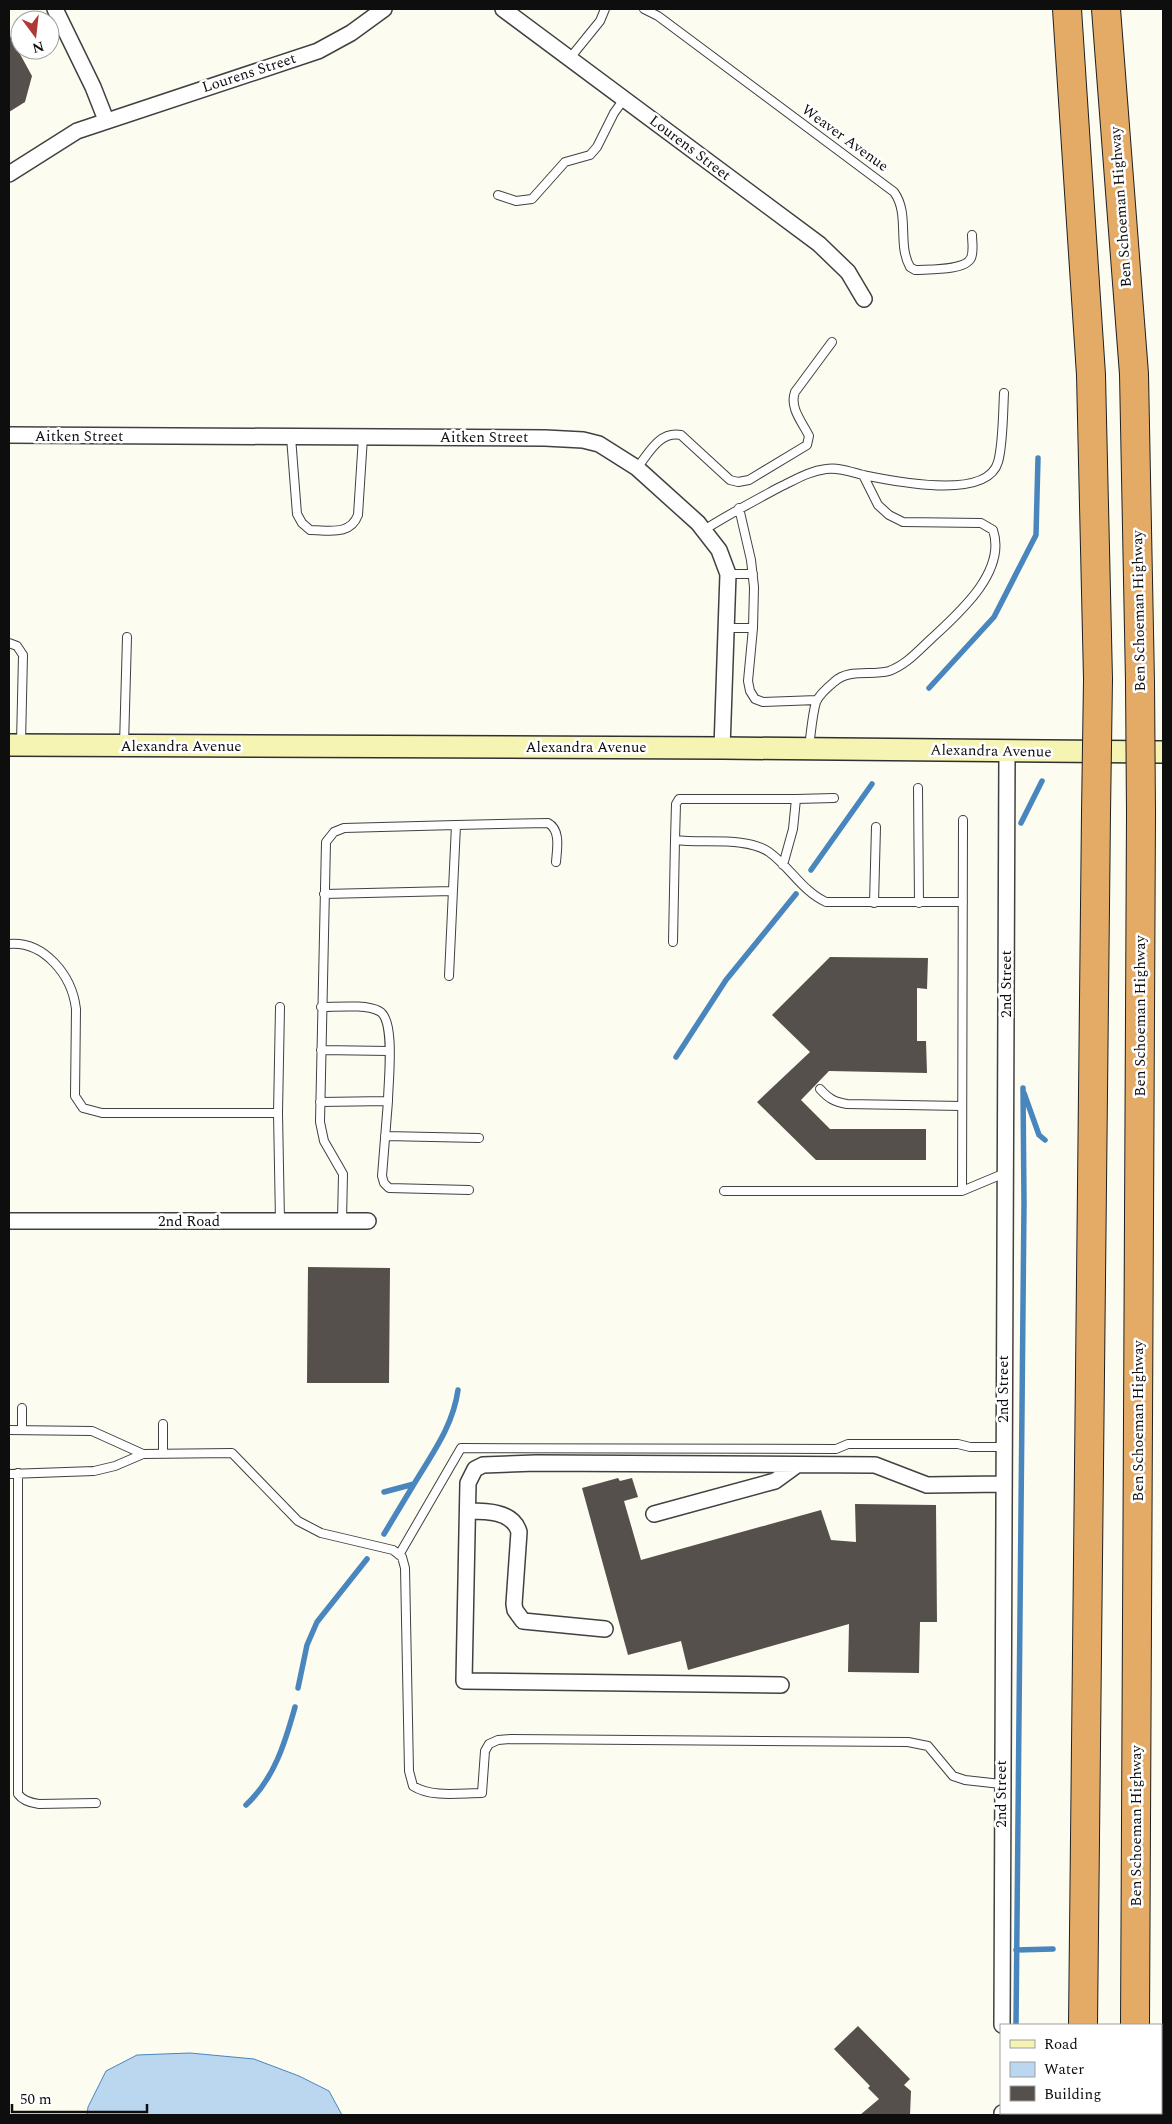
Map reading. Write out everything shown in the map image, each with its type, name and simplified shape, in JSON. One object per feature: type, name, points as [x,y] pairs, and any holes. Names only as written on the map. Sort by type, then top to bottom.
[{"type":"highway","points":[[1067,9],[1091,375],[1098,679],[1083,2024]]},
{"type":"highway","name":"Ben Schoeman Highway","points":[[1106,9],[1134,374],[1140,682],[1135,2024]]},
{"type":"main road","name":"Alexandra Avenue","points":[[15,745],[1163,752]]},
{"type":"street","points":[[56,9],[93,87],[106,120]]},
{"type":"street","name":"Lourens Street","points":[[9,174],[76,131],[318,51],[352,33],[384,9]]},
{"type":"street","name":"Lourens Street","points":[[503,9],[819,244],[848,272],[864,299]]},
{"type":"street","name":"Aitken Street","points":[[9,435],[545,438],[583,440],[599,444],[637,468],[704,530],[719,550],[728,574],[722,748]]},
{"type":"street","name":"2nd Street","points":[[1002,2024],[1001,1784],[1007,752]]},
{"type":"street","name":"2nd Road","points":[[9,1221],[368,1221]]},
{"type":"street","points":[[781,1685],[464,1681],[468,1483],[475,1469],[483,1465],[536,1463],[875,1465],[927,1485],[1003,1484]]},
{"type":"street","points":[[654,1514],[775,1481],[797,1466]]},
{"type":"street","points":[[468,1511],[489,1511],[511,1520],[517,1525],[519,1532],[514,1604],[515,1610],[523,1621],[604,1629]]},
{"type":"lane","points":[[570,58],[600,21],[605,9]]},
{"type":"lane","name":"Weaver Avenue","points":[[644,9],[658,16],[894,192],[901,201],[904,251],[910,267],[915,270],[961,267],[969,262],[972,257],[972,235]]},
{"type":"lane","points":[[498,195],[516,201],[532,199],[566,162],[590,155],[597,147],[614,113],[624,99]]},
{"type":"lane","points":[[637,468],[662,437],[672,433],[681,435],[730,480],[738,482],[749,480],[807,445],[810,436],[794,408],[792,400],[795,392],[832,342]]},
{"type":"lane","points":[[704,530],[739,508],[811,472],[828,469],[845,470],[863,475],[929,485],[971,484],[982,479],[991,473],[998,463],[1004,393]]},
{"type":"lane","points":[[291,437],[297,514],[302,523],[310,530],[347,530],[355,524],[358,515],[363,437]]},
{"type":"lane","points":[[808,749],[817,700],[835,680],[848,674],[887,672],[903,664],[959,613],[974,594],[985,579],[998,542],[993,530],[981,523],[903,522],[889,515],[878,505],[863,475]]},
{"type":"lane","points":[[739,508],[753,574],[753,628],[748,681],[750,691],[755,699],[762,702],[817,700]]},
{"type":"lane","points":[[728,574],[753,574]]},
{"type":"lane","points":[[726,628],[753,628]]},
{"type":"lane","points":[[124,746],[127,637]]},
{"type":"lane","points":[[9,643],[17,646],[23,655],[15,745]]},
{"type":"lane","points":[[918,788],[919,903]]},
{"type":"lane","points":[[673,942],[676,804],[679,799],[834,798]]},
{"type":"lane","points":[[783,865],[793,829],[796,799]]},
{"type":"lane","points":[[962,1191],[963,820]]},
{"type":"lane","points":[[342,1221],[343,1174],[324,1141],[320,1122],[326,842],[334,832],[344,828],[548,823],[554,826],[557,833],[556,862]]},
{"type":"lane","points":[[448,976],[456,825]]},
{"type":"lane","points":[[874,903],[876,827]]},
{"type":"lane","points":[[675,840],[740,843],[756,846],[768,852],[815,897],[826,902],[963,902]]},
{"type":"lane","points":[[324,894],[452,891]]},
{"type":"lane","points":[[9,944],[22,943],[42,951],[70,984],[75,997],[76,1009],[75,1096],[83,1108],[102,1113],[278,1113]]},
{"type":"lane","points":[[280,1007],[278,1113],[280,1221]]},
{"type":"lane","points":[[322,1007],[370,1008],[380,1011],[384,1015],[389,1028],[388,1101],[382,1176],[384,1183],[389,1188],[469,1190]]},
{"type":"lane","points":[[321,1050],[389,1052]]},
{"type":"lane","points":[[820,1088],[828,1098],[838,1103],[962,1106]]},
{"type":"lane","points":[[320,1102],[388,1101]]},
{"type":"lane","points":[[386,1136],[479,1138]]},
{"type":"lane","points":[[724,1190],[962,1191],[1005,1173]]},
{"type":"lane","points":[[22,1408],[22,1430]]},
{"type":"lane","points":[[163,1424],[163,1453]]},
{"type":"lane","points":[[9,1430],[92,1431],[143,1454]]},
{"type":"lane","points":[[399,1555],[461,1448],[836,1449],[848,1444],[1003,1446]]},
{"type":"lane","points":[[9,1474],[94,1471],[115,1466],[143,1454],[232,1453],[298,1521],[321,1533],[392,1550],[402,1557],[406,1583],[409,1771],[413,1786],[418,1789],[435,1793],[482,1793],[485,1751],[489,1744],[498,1740],[511,1739],[908,1742],[928,1746],[953,1776],[965,1780],[1001,1784]]},
{"type":"lane","points":[[18,1474],[18,1794],[30,1803],[96,1803]]},
{"type":"water","points":[[190,2053],[254,2059],[299,2076],[329,2091],[342,2115],[87,2115],[88,2107],[106,2071],[137,2055]]},
{"type":"building","points":[[9,34],[10,60],[23,60],[32,76],[25,102],[9,112]]},
{"type":"building","points":[[830,957],[928,958],[927,989],[917,988],[917,1041],[926,1041],[927,1073],[829,1071],[801,1100],[830,1129],[926,1129],[926,1160],[816,1160],[757,1102],[810,1052],[772,1015]]},
{"type":"building","points":[[308,1267],[390,1268],[389,1383],[307,1383]]},
{"type":"building","points":[[618,1478],[620,1481],[632,1478],[638,1497],[624,1501],[641,1560],[821,1510],[831,1540],[856,1542],[855,1504],[936,1505],[937,1622],[920,1622],[919,1673],[848,1672],[849,1624],[688,1670],[681,1641],[628,1655],[582,1488]]},
{"type":"building","points":[[858,2026],[910,2079],[904,2085],[911,2091],[910,2115],[860,2115],[879,2099],[868,2088],[870,2086],[834,2049]]},
{"type":"waterway","points":[[929,688],[994,617],[1036,535],[1038,458]]},
{"type":"waterway","points":[[1021,823],[1042,781]]},
{"type":"waterway","points":[[811,870],[872,784]]},
{"type":"waterway","points":[[676,1057],[726,980],[796,894]]},
{"type":"waterway","points":[[1016,2024],[1024,1204],[1023,1088]]},
{"type":"waterway","points":[[1024,1093],[1039,1135],[1045,1140]]},
{"type":"waterway","points":[[384,1492],[414,1484],[447,1428],[458,1390]]},
{"type":"waterway","points":[[384,1534],[414,1484]]},
{"type":"waterway","points":[[298,1688],[307,1645],[317,1622],[367,1559]]},
{"type":"waterway","points":[[246,1805],[256,1795],[271,1772],[287,1734],[295,1707]]},
{"type":"waterway","points":[[1016,1950],[1053,1949]]}]
